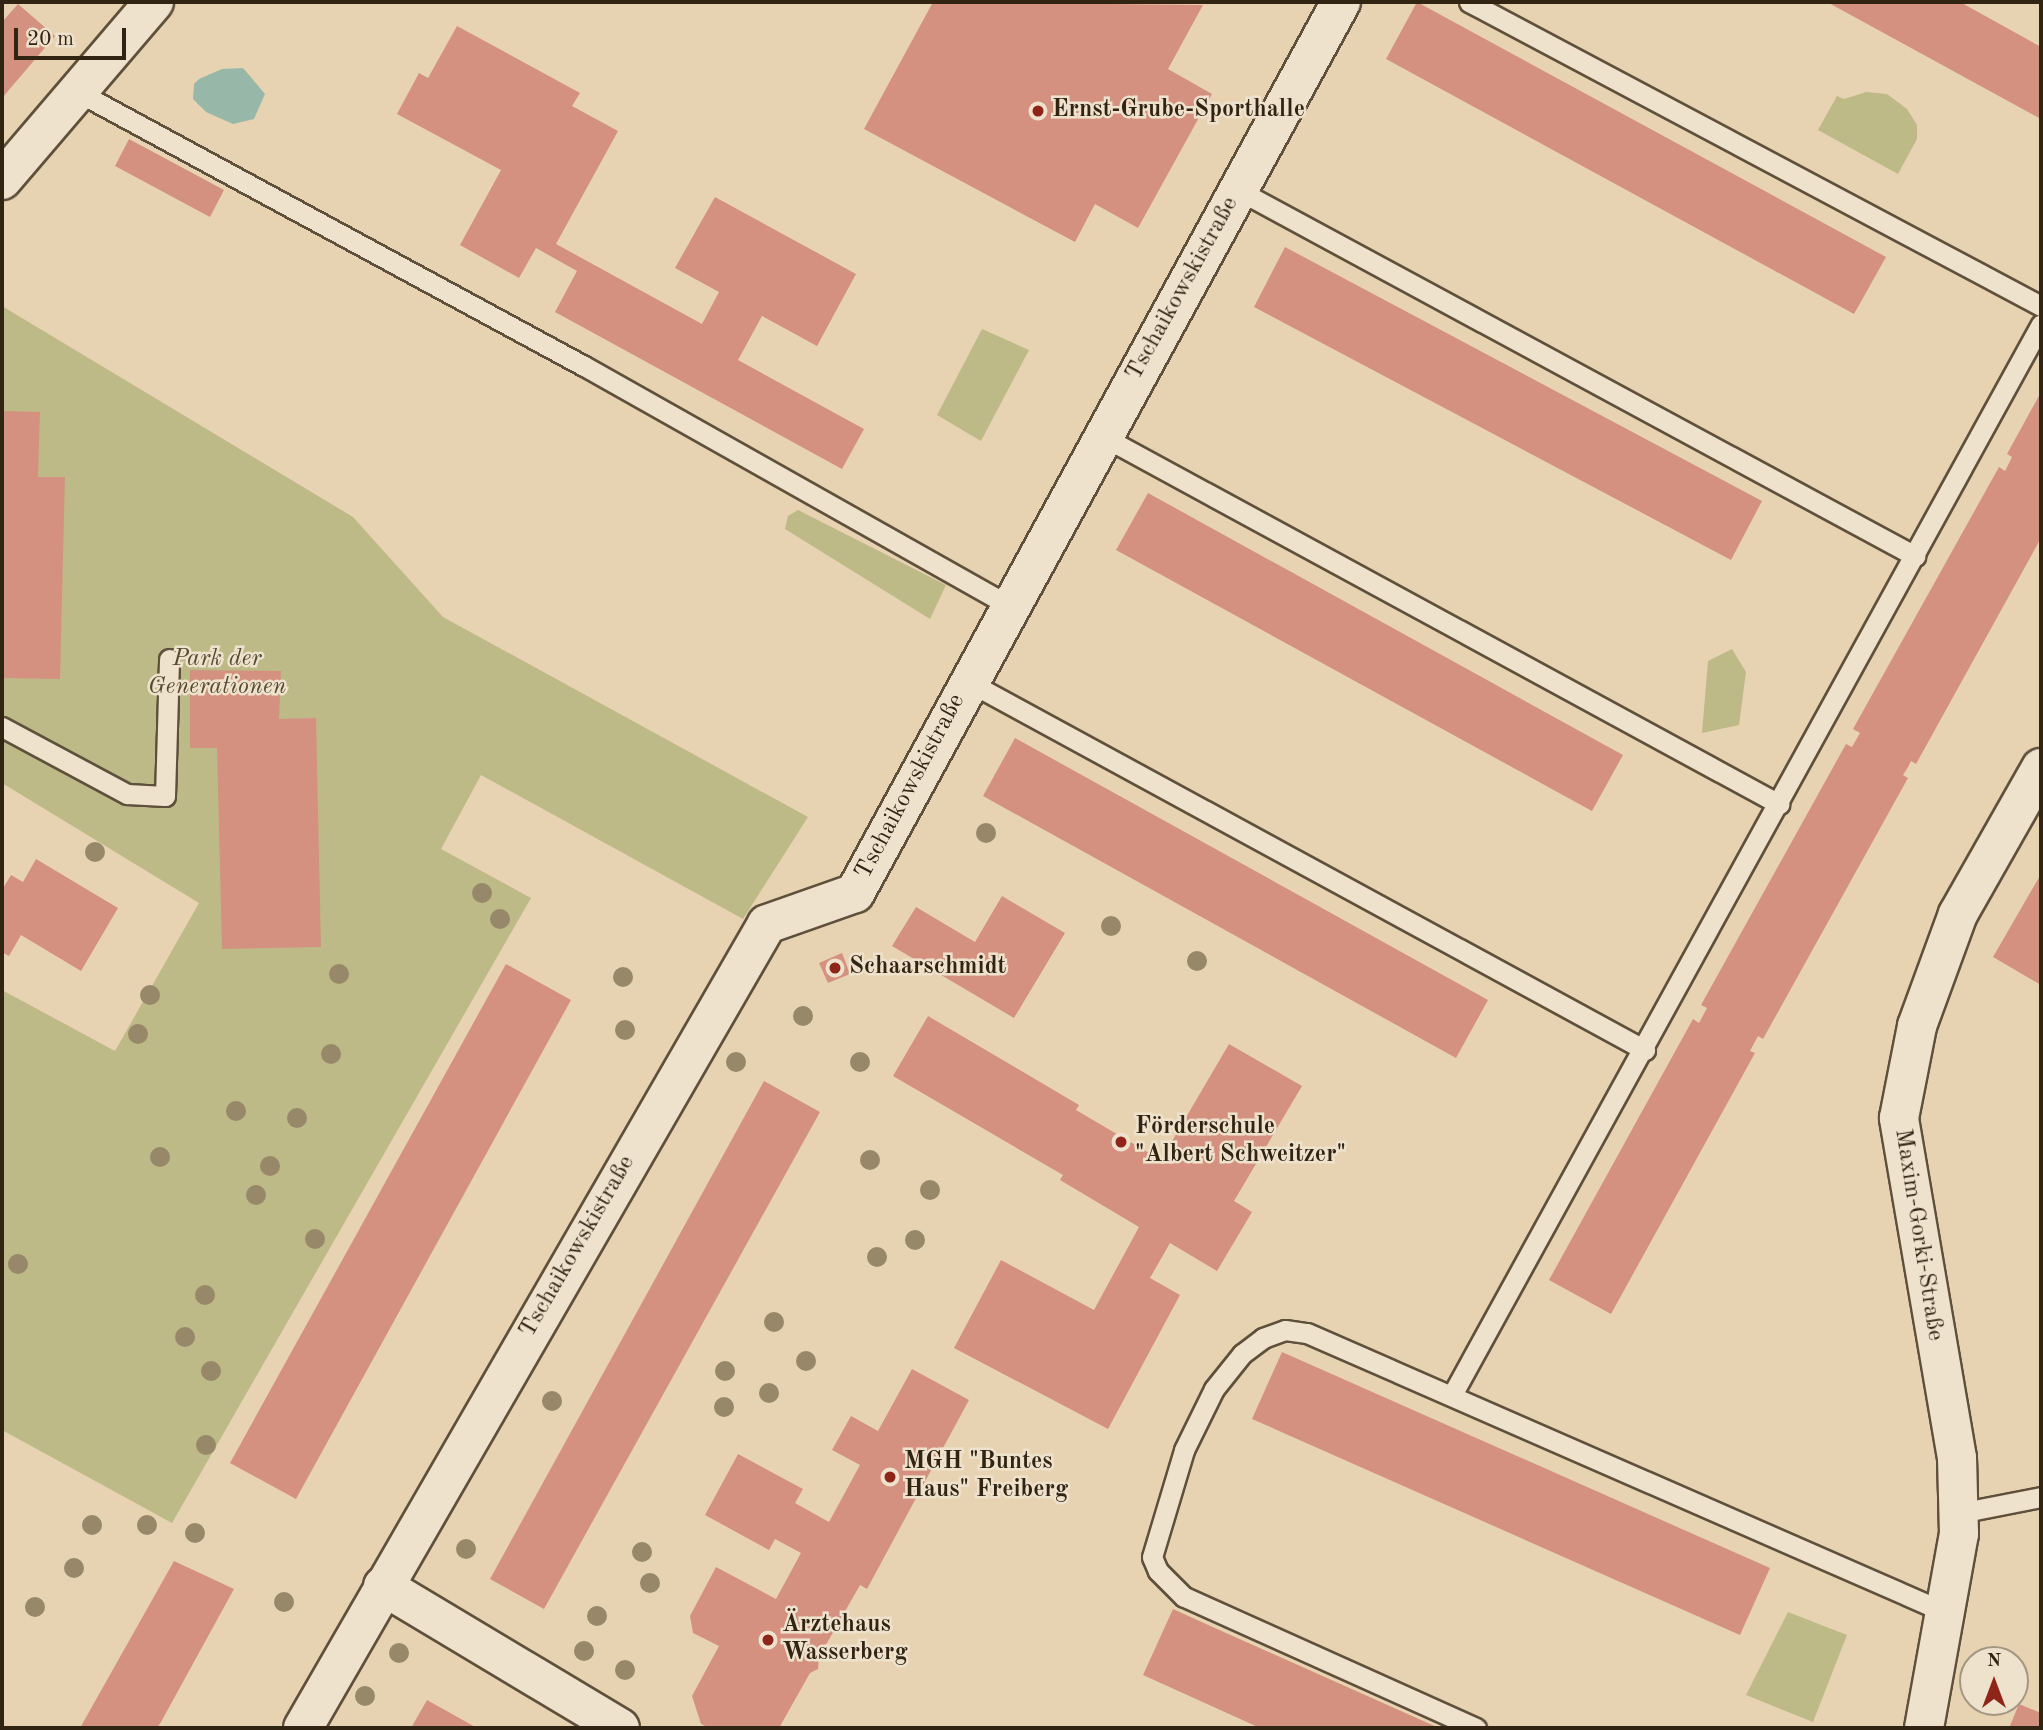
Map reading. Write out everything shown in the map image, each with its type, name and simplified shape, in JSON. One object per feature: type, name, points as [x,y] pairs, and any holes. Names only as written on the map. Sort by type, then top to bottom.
[{"type":"street","points":[[2,180],[154,2]]},
{"type":"street","name":"Tschaikowskistraße","points":[[303,1728],[738,969],[767,924],[855,893],[967,681],[1341,2]]},
{"type":"street","name":"Maxim-Gorki-Straße","points":[[1924,1728],[1947,1613],[1959,1513],[1957,1458],[1899,1118],[1917,1026],[1958,914],[2041,768]]},
{"type":"street","points":[[383,1586],[620,1728]]},
{"type":"lane","points":[[1469,2],[2041,306]]},
{"type":"lane","points":[[78,92],[584,366],[1009,605]]},
{"type":"lane","points":[[1238,190],[1915,556]]},
{"type":"lane","points":[[1452,1395],[2041,324]]},
{"type":"lane","points":[[1102,436],[1779,804]]},
{"type":"lane","points":[[2,727],[127,794],[164,796],[169,659]]},
{"type":"lane","points":[[967,681],[1644,1050]]},
{"type":"lane","points":[[1476,1728],[1184,1597],[1169,1586],[1152,1557],[1184,1450],[1214,1388],[1241,1354],[1263,1338],[1284,1330],[1307,1334],[1947,1613]]},
{"type":"lane","points":[[1959,1513],[2041,1497]]},
{"type":"green space","points":[[1866,92],[1887,94],[1907,109],[1917,125],[1917,139],[1898,174],[1818,130],[1837,96],[1844,99]]},
{"type":"green space","name":"Park der Generationen","points":[[2,306],[353,517],[443,617],[808,817],[743,919],[481,775],[441,849],[531,898],[172,1523],[2,1430],[2,990],[115,1051],[199,903],[2,783]]},
{"type":"green space","points":[[982,329],[1029,350],[981,441],[937,415]]},
{"type":"green space","points":[[798,510],[946,585],[930,619],[785,529],[788,516]]},
{"type":"green space","points":[[1732,649],[1746,672],[1739,725],[1702,733],[1708,661]]},
{"type":"green space","points":[[1788,1612],[1847,1635],[1813,1722],[1746,1695]]},
{"type":"shaded area","points":[[243,68],[265,94],[254,119],[233,124],[206,112],[193,99],[194,84],[199,79],[222,69]]},
{"type":"building","name":"Ernst-Grube-Sporthalle","points":[[933,2],[1203,5],[1168,69],[1212,94],[1138,228],[1095,204],[1075,242],[864,129]]},
{"type":"building","points":[[1417,2],[1886,257],[1854,314],[1386,59]]},
{"type":"building","points":[[1827,2],[1960,2],[2041,47],[2041,119]]},
{"type":"building","points":[[18,4],[55,36],[2,98],[2,22]]},
{"type":"building","points":[[457,26],[580,93],[572,106],[618,131],[556,244],[702,324],[719,292],[675,268],[715,197],[856,274],[817,346],[762,316],[738,360],[864,429],[842,469],[555,312],[577,271],[536,248],[519,278],[460,245],[501,170],[397,114],[419,73],[428,78]]},
{"type":"building","points":[[129,139],[224,190],[210,217],[115,166]]},
{"type":"building","points":[[1285,247],[1762,501],[1731,560],[1254,307]]},
{"type":"building","points":[[2041,392],[2041,538],[1916,764],[1911,761],[1903,775],[1908,778],[1763,1039],[1758,1036],[1750,1051],[1755,1053],[1611,1314],[1549,1280],[1693,1019],[1699,1023],[1707,1008],[1701,1005],[1846,744],[1852,747],[1860,733],[1853,729],[1999,467],[2005,471],[2012,457],[2007,454]]},
{"type":"building","points":[[2,411],[40,412],[38,477],[65,477],[60,679],[2,678]]},
{"type":"building","points":[[1148,493],[1623,755],[1592,811],[1116,550]]},
{"type":"building","points":[[190,670],[281,671],[279,719],[316,718],[321,947],[222,949],[217,748],[190,748]]},
{"type":"building","points":[[1015,738],[1488,1000],[1456,1058],[983,796]]},
{"type":"building","points":[[36,859],[118,908],[81,971],[21,935],[9,956],[2,952],[2,890],[11,875],[23,882]]},
{"type":"building","points":[[2041,874],[2041,985],[1993,957]]},
{"type":"building","points":[[1002,896],[1065,933],[1014,1018],[892,946],[916,907],[975,942]]},
{"type":"building","name":"Schaarschmidt","points":[[842,953],[850,974],[828,983],[819,963]]},
{"type":"building","points":[[506,964],[571,1000],[296,1499],[230,1463]]},
{"type":"building","points":[[928,1016],[1079,1105],[1076,1110],[1161,1160],[1229,1044],[1302,1086],[1234,1201],[1252,1212],[1217,1271],[1170,1243],[1150,1278],[1180,1295],[1108,1429],[954,1348],[1001,1260],[1094,1310],[1139,1227],[1060,1180],[1063,1175],[893,1076]]},
{"type":"building","points":[[764,1081],[820,1112],[544,1609],[490,1579]]},
{"type":"building","points":[[1282,1352],[1770,1568],[1740,1635],[1252,1419]]},
{"type":"building","points":[[912,1369],[969,1400],[867,1589],[860,1585],[819,1657],[818,1669],[810,1673],[779,1728],[709,1728],[701,1724],[692,1696],[719,1646],[693,1633],[690,1616],[716,1567],[776,1599],[801,1553],[775,1539],[769,1550],[705,1515],[738,1454],[803,1489],[795,1503],[829,1522],[860,1465],[832,1450],[851,1416],[878,1431]]},
{"type":"building","points":[[174,1561],[234,1589],[161,1722],[157,1728],[80,1728]]},
{"type":"building","points":[[1173,1609],[1439,1728],[1260,1728],[1143,1675]]},
{"type":"building","points":[[427,1700],[477,1728],[411,1728]]},
{"type":"building","points":[[2029,1708],[2041,1713],[2041,1728],[2009,1728],[2014,1716],[2029,1716]]},
{"type":"place","name":"Ernst-Grube-Sporthalle","points":[[1038,111]]},
{"type":"place","name":"Schaarschmidt","points":[[835,968]]},
{"type":"place","name":"Förderschule \"Albert Schweitzer\"","points":[[1121,1142]]},
{"type":"place","name":"MGH \"Buntes Haus\" Freiberg","points":[[890,1477]]},
{"type":"place","name":"Ärztehaus Wasserberg","points":[[768,1640]]}]
